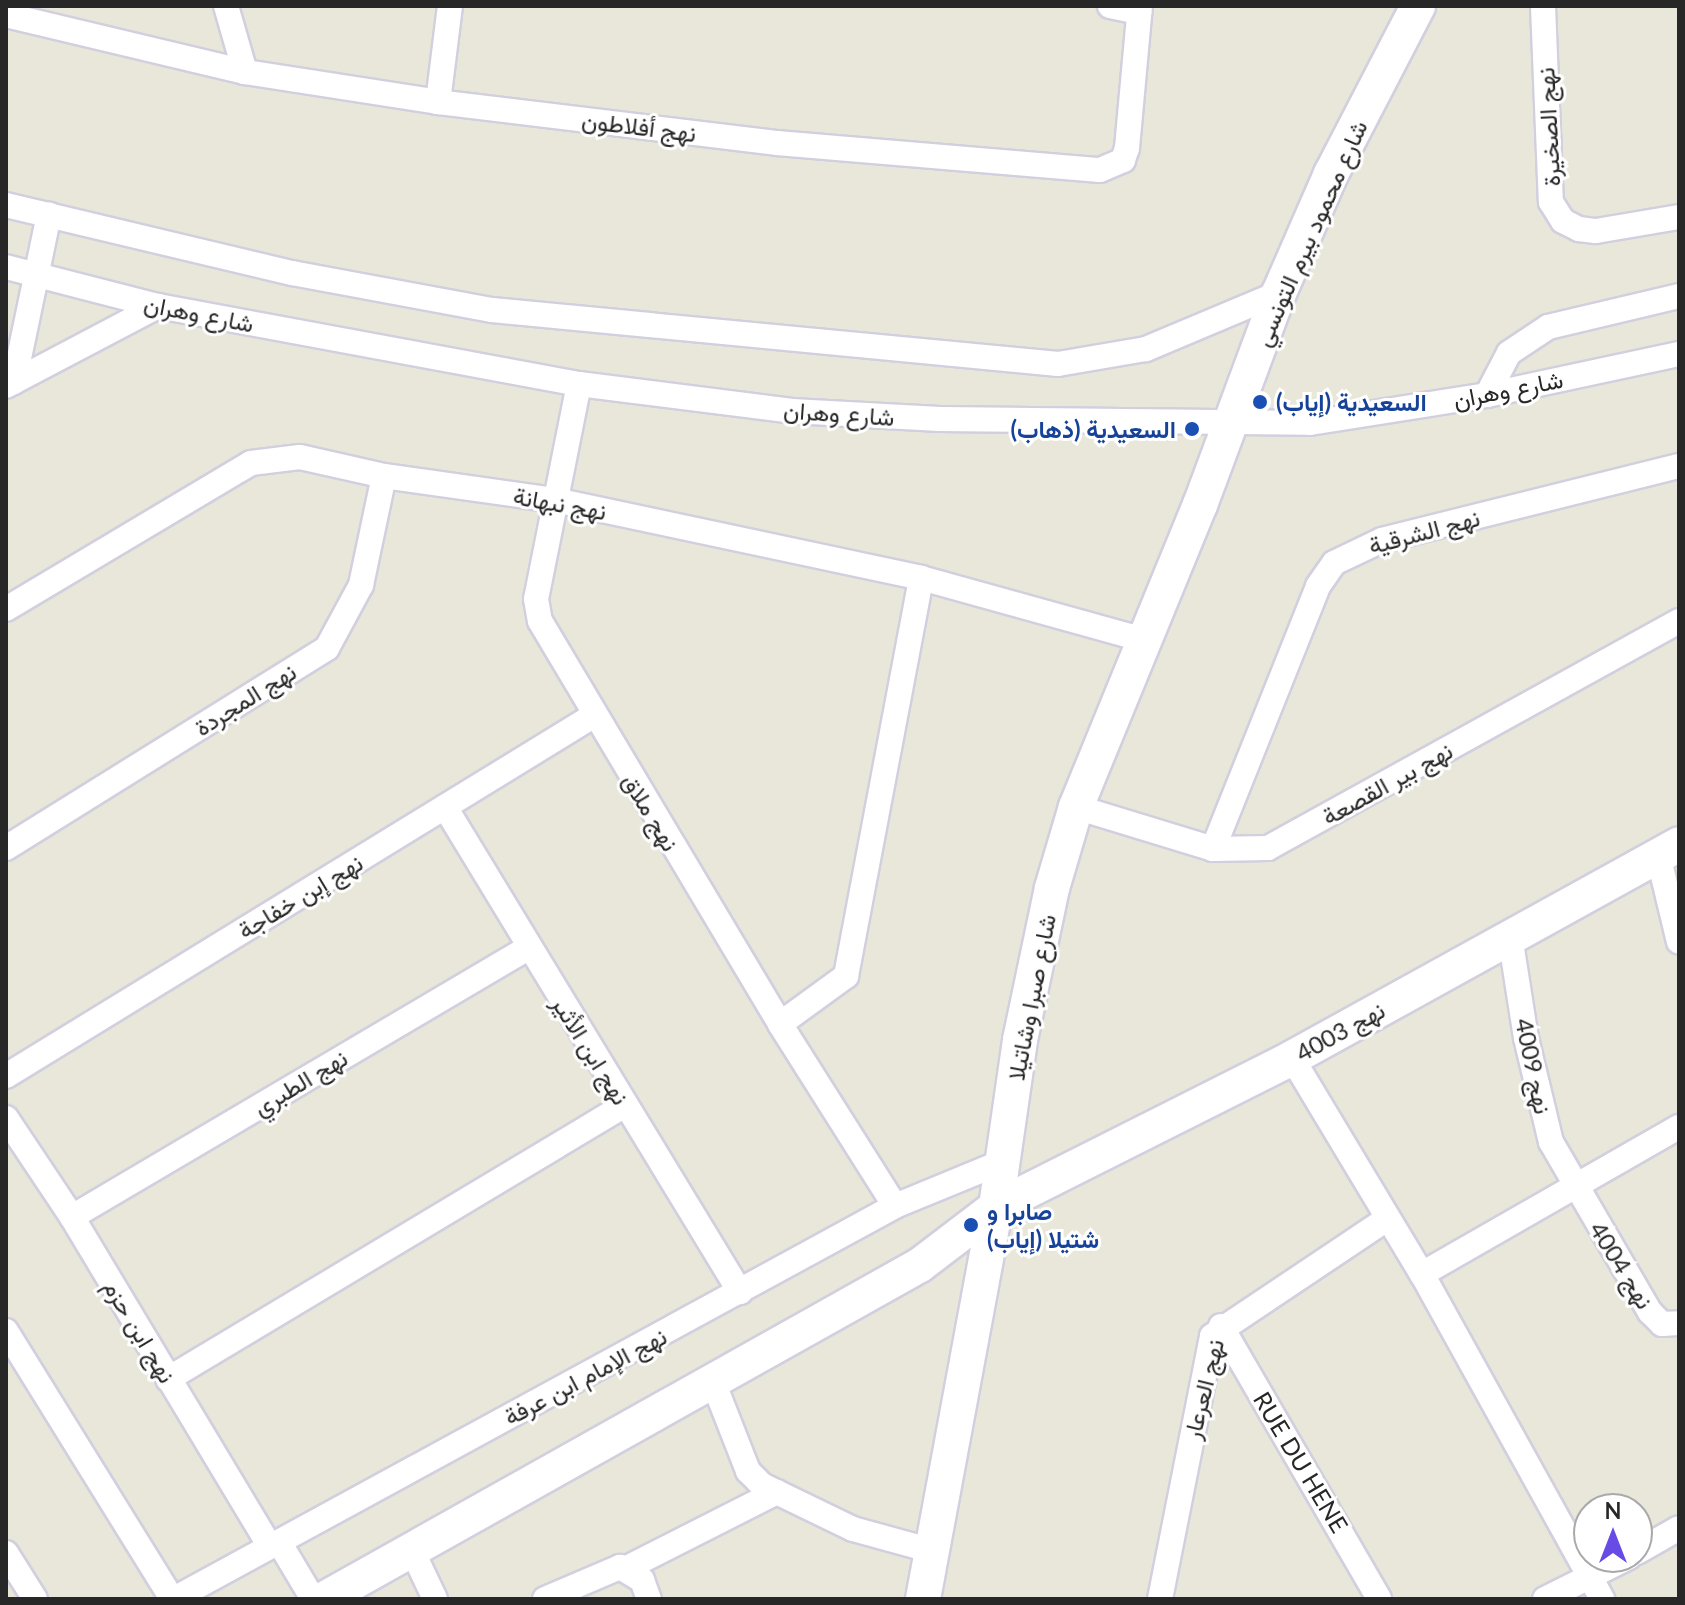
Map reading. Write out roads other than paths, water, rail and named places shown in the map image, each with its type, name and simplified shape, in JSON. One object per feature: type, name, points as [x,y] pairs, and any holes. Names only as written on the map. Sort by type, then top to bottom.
[{"type":"main road","name":"شارع محمود بيرم التونسي","points":[[1232,421],[1279,293],[1331,174],[1418,6]]},
{"type":"main road","name":"شارع صبرا وشاتيلا","points":[[923,1599],[996,1207],[1034,971],[1076,807],[1232,421]]},
{"type":"main road","name":"نهج 4003","points":[[324,1599],[920,1265],[996,1207],[1292,1058],[1669,850]]},
{"type":"street","points":[[226,6],[245,72]]},
{"type":"street","points":[[438,102],[450,6]]},
{"type":"street","points":[[1110,6],[1140,9]]},
{"type":"street","name":"نهج الصخيرة","points":[[1543,6],[1551,202],[1563,221],[1579,229],[1596,231],[1679,217]]},
{"type":"street","name":"نهج أفلاطون","points":[[6,15],[245,72],[438,102],[777,143],[1100,170],[1123,160],[1127,148],[1140,9]]},
{"type":"street","points":[[6,205],[292,273],[492,310],[1058,364],[1146,349],[1279,293]]},
{"type":"street","points":[[10,384],[39,275],[49,215]]},
{"type":"street","name":"شارع وهران","points":[[6,267],[158,306],[579,384],[792,411],[940,419],[1310,423],[1487,395],[1679,354]]},
{"type":"street","points":[[1487,395],[1509,353],[1548,327],[1679,296]]},
{"type":"street","points":[[10,384],[158,306]]},
{"type":"street","name":"نهج ملاق","points":[[579,384],[537,609],[593,716],[780,1024],[895,1206]]},
{"type":"street","name":"نهج نبهانة","points":[[6,609],[251,463],[300,457],[384,476],[555,500],[921,578],[1144,640]]},
{"type":"street","name":"نهج الشرقية","points":[[1213,849],[1318,586],[1334,563],[1382,540],[1679,466]]},
{"type":"street","name":"نهج المجردة","points":[[6,848],[327,648],[361,585],[384,476]]},
{"type":"street","points":[[780,1024],[846,976],[921,578]]},
{"type":"street","name":"نهج بير القصعة","points":[[1076,807],[1213,849],[1268,848],[1679,621]]},
{"type":"street","name":"نهج إبن خفاجة","points":[[6,1076],[593,716]]},
{"type":"street","name":"نهج ابن الأثير","points":[[445,807],[740,1292]]},
{"type":"street","points":[[1669,850],[1679,942]]},
{"type":"street","name":"نهج 4009","points":[[1510,936],[1526,1038],[1551,1142],[1575,1190]]},
{"type":"street","name":"نهج الطبري","points":[[72,1217],[528,948]]},
{"type":"street","points":[[1292,1058],[1385,1220],[1422,1274],[1597,1589]]},
{"type":"street","points":[[168,1379],[625,1105]]},
{"type":"street","name":"نهج ابن حزم","points":[[6,1118],[72,1217],[168,1379],[313,1599]]},
{"type":"street","points":[[1422,1274],[1575,1190],[1679,1127]]},
{"type":"street","name":"نهج الإمام ابن عرفة","points":[[173,1599],[895,1206],[1002,1162]]},
{"type":"street","name":"نهج 4004","points":[[1575,1190],[1650,1312],[1662,1324],[1679,1323]]},
{"type":"street","name":"نهج العرعار","points":[[1160,1599],[1212,1336],[1221,1326],[1385,1220]]},
{"type":"street","name":"RUE DU HENE","points":[[1221,1326],[1379,1599]]},
{"type":"street","points":[[6,1331],[173,1599]]},
{"type":"street","points":[[712,1379],[748,1471],[777,1492],[853,1529],[933,1551]]},
{"type":"street","points":[[545,1599],[610,1570],[627,1568],[777,1492]]},
{"type":"street","points":[[1653,1543],[1679,1528]]},
{"type":"street","points":[[411,1548],[435,1599]]},
{"type":"street","points":[[6,1553],[35,1599]]},
{"type":"street","points":[[627,1568],[642,1580],[649,1599]]},
{"type":"street","points":[[1545,1599],[1597,1589],[1613,1573]]},
{"type":"place","name":"السعيدية (إياب)","points":[[1260,402]]},
{"type":"place","name":"السعيدية (ذهاب)","points":[[1192,429]]},
{"type":"place","name":"صابرا و شتيلا (إياب)","points":[[971,1225]]}]
